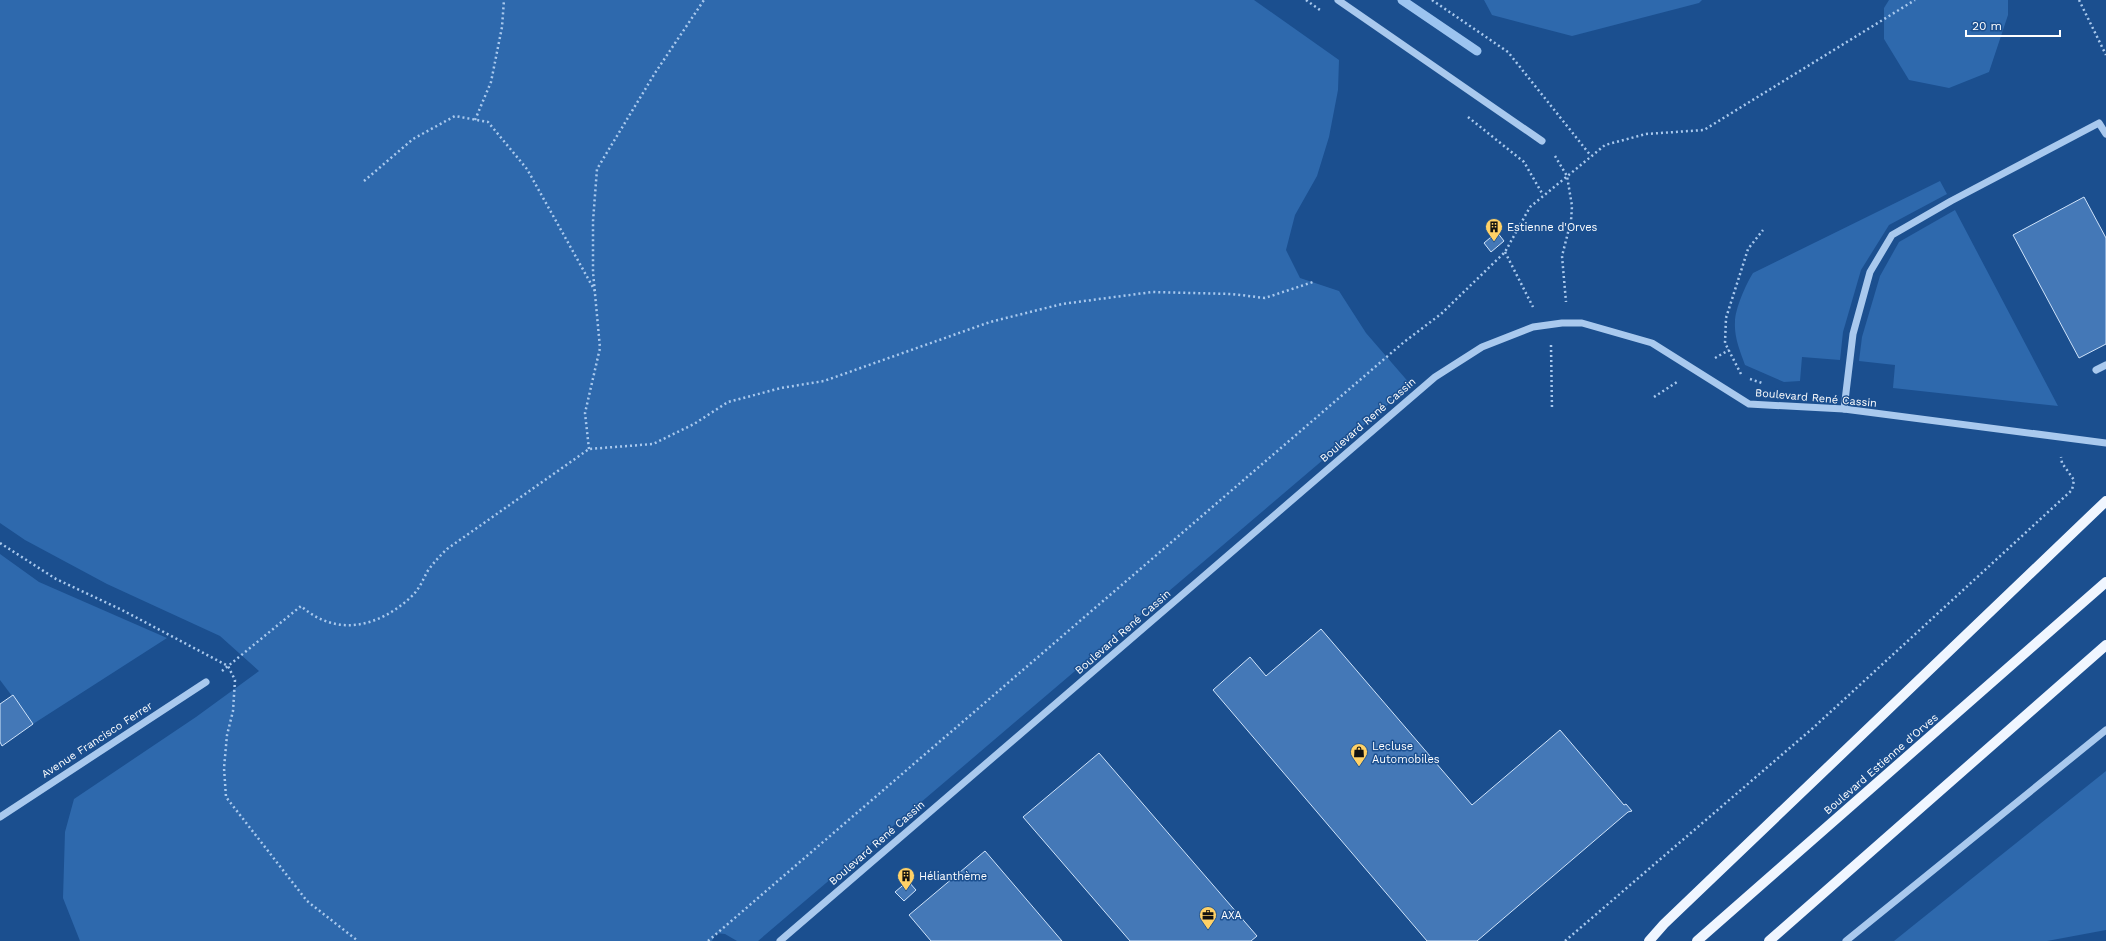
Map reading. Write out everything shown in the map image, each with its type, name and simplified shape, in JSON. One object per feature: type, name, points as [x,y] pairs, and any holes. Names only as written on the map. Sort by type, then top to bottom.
[{"type":"main road","points":[[1649,941],[1675,913],[2106,501]]},
{"type":"main road","name":"Boulevard Estienne d'Orves","points":[[1697,941],[2106,582]]},
{"type":"main road","points":[[1769,941],[2106,645]]},
{"type":"street","points":[[1339,0],[1542,141]]},
{"type":"street","points":[[1844,409],[1853,334],[1870,272],[1892,235],[1951,201],[2100,123],[2106,134]]},
{"type":"street","name":"Boulevard René Cassin","points":[[780,941],[1434,378],[1482,347],[1533,327],[1582,323],[1652,344],[1749,404],[1844,409],[2060,439],[2106,443]]},
{"type":"street","points":[[2096,370],[2106,365]]},
{"type":"street","name":"Avenue Francisco Ferrer","points":[[0,817],[206,682]]},
{"type":"street","points":[[1846,941],[2106,730]]},
{"type":"path","points":[[475,120],[491,82],[502,27],[504,0]]},
{"type":"path","points":[[589,449],[585,413],[600,348],[593,272],[593,221],[597,169],[655,73],[704,0]]},
{"type":"path","points":[[1306,0],[1323,12]]},
{"type":"path","points":[[1432,0],[1508,52],[1591,156]]},
{"type":"path","points":[[708,941],[1398,347],[1441,314],[1505,252],[1530,207],[1605,145],[1646,134],[1704,130],[1916,0]]},
{"type":"path","points":[[2079,0],[2106,55]]},
{"type":"path","points":[[364,181],[413,139],[455,116],[488,122],[527,169],[596,293]]},
{"type":"path","points":[[1542,141],[1556,157],[1567,176],[1571,190],[1572,213],[1562,256],[1568,323]]},
{"type":"path","points":[[1742,376],[1725,343],[1726,318],[1748,249],[1763,230]]},
{"type":"path","points":[[206,682],[228,666],[301,606],[312,615],[325,622],[340,626],[356,626],[373,621],[388,614],[414,595],[436,560],[447,549],[589,449],[652,444],[694,424],[728,402],[781,388],[824,381],[990,322],[1062,304],[1152,292],[1232,294],[1265,298],[1313,282]]},
{"type":"path","points":[[1749,378],[1769,386]]},
{"type":"path","points":[[1565,941],[1813,728],[2072,490],[2074,480],[2062,463],[2060,439]]},
{"type":"path","points":[[0,543],[56,579],[131,614],[228,666],[235,680],[233,711],[226,741],[224,768],[226,797],[307,901],[358,941]]},
{"type":"shaded area","points":[[0,0],[1254,0],[1339,60],[1338,90],[1329,137],[1317,176],[1295,215],[1286,250],[1300,278],[1339,291],[1366,333],[1411,385],[758,941],[737,941],[725,934],[716,933],[712,941],[80,941],[63,898],[65,832],[74,799],[196,717],[259,671],[220,636],[107,584],[25,540],[0,523]]},
{"type":"shaded area","points":[[1484,0],[1702,0],[1699,3],[1572,36],[1492,15]]},
{"type":"shaded area","points":[[1889,0],[2008,0],[2008,15],[1989,72],[1949,88],[1909,80],[1884,39],[1884,8]]},
{"type":"shaded area","points":[[1940,181],[1947,194],[1889,225],[1861,270],[1843,332],[1840,360],[1802,357],[1800,381],[1784,382],[1745,365],[1736,339],[1735,317],[1741,297],[1753,273]]},
{"type":"shaded area","points":[[1955,210],[2058,406],[1893,388],[1895,365],[1859,361],[1862,337],[1880,276],[1899,242]]},
{"type":"shaded area","points":[[0,554],[39,582],[167,638],[33,724],[0,680]]},
{"type":"shaded area","points":[[2106,771],[2106,930],[2047,941],[1894,941]]},
{"type":"building","points":[[2084,197],[2106,238],[2106,344],[2079,358],[2013,235]]},
{"type":"building","name":"Estienne d'Orves","points":[[1497,232],[1504,241],[1491,252],[1484,243]]},
{"type":"building","name":"Lecluse Automobiles","points":[[1321,629],[1472,805],[1560,730],[1624,805],[1626,804],[1632,811],[1628,812],[1477,941],[1427,941],[1213,690],[1250,657],[1266,676]]},
{"type":"building","points":[[13,695],[33,724],[2,746],[0,742],[0,704]]},
{"type":"building","points":[[1099,753],[1257,936],[1251,941],[1130,941],[1023,817]]},
{"type":"building","points":[[985,851],[1062,941],[931,941],[909,915]]},
{"type":"building","name":"Hélianthème","points":[[908,881],[916,890],[904,901],[895,892]]},
{"type":"waterway","points":[[1402,0],[1477,51]]},
{"type":"place","name":"Estienne d'Orves","points":[[1494,242]]},
{"type":"place","name":"Lecluse Automobiles","points":[[1359,767]]},
{"type":"place","name":"Hélianthème","points":[[906,891]]},
{"type":"place","name":"AXA","points":[[1208,930]]}]
